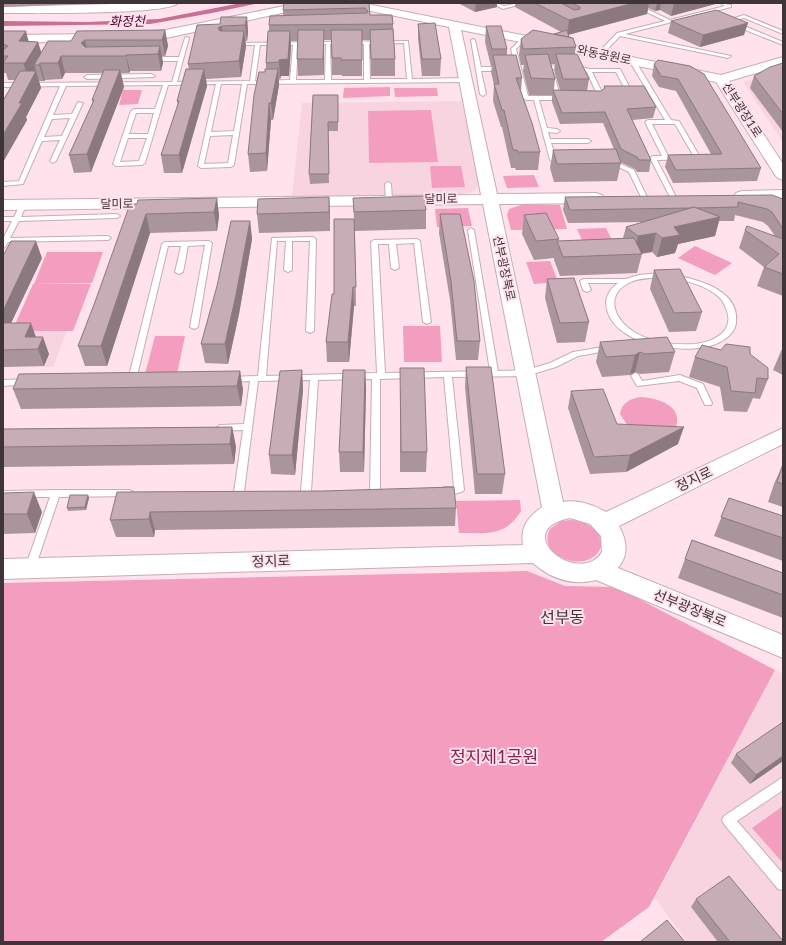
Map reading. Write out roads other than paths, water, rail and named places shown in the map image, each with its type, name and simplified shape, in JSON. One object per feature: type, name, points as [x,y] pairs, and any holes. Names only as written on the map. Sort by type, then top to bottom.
[{"type":"street","points":[[3,10],[136,8],[172,3]]},
{"type":"street","points":[[3,39],[120,38],[166,34],[315,3]]},
{"type":"street","name":"와동공원로","points":[[346,3],[721,79]]},
{"type":"street","name":"선부광장북로","points":[[454,24],[554,511]]},
{"type":"street","name":"선부광장1로","points":[[783,61],[721,79],[783,174]]},
{"type":"street","points":[[725,196],[783,195]]},
{"type":"street","name":"달미로","points":[[3,205],[20,211],[389,200],[680,196]]},
{"type":"street","name":"정지로","points":[[604,523],[783,435]]},
{"type":"street","points":[[578,510],[594,516],[604,523],[614,538],[615,550],[609,562],[597,570],[581,573],[564,571],[550,564],[538,554],[533,541],[534,528],[542,518],[554,511],[578,510]]},
{"type":"street","name":"정지로","points":[[3,569],[538,554]]},
{"type":"street","name":"선부광장북로","points":[[597,570],[783,646]]},
{"type":"lane","points":[[494,3],[503,8],[523,3]]},
{"type":"lane","points":[[630,3],[669,21]]},
{"type":"lane","points":[[600,54],[619,34],[729,6],[722,3]]},
{"type":"lane","points":[[706,12],[713,15]]},
{"type":"lane","points":[[727,21],[744,16],[783,33]]},
{"type":"lane","points":[[720,18],[783,44]]},
{"type":"lane","points":[[619,34],[728,56]]},
{"type":"lane","points":[[317,35],[317,43]]},
{"type":"lane","points":[[174,83],[187,38]]},
{"type":"lane","points":[[524,39],[513,49],[526,98],[572,98]]},
{"type":"lane","points":[[473,40],[483,94]]},
{"type":"lane","points":[[366,42],[367,81]]},
{"type":"lane","points":[[231,44],[406,42],[410,81]]},
{"type":"lane","points":[[252,82],[258,43]]},
{"type":"lane","points":[[293,82],[296,43]]},
{"type":"lane","points":[[328,43],[328,82]]},
{"type":"lane","points":[[143,59],[182,59]]},
{"type":"lane","points":[[633,62],[669,122]]},
{"type":"lane","points":[[534,68],[575,67],[589,71],[618,70],[629,92]]},
{"type":"lane","points":[[478,69],[526,68]]},
{"type":"lane","points":[[549,68],[558,98]]},
{"type":"lane","points":[[589,71],[599,92]]},
{"type":"lane","points":[[87,77],[152,76]]},
{"type":"lane","points":[[117,84],[120,77]]},
{"type":"lane","points":[[32,85],[35,79]]},
{"type":"lane","points":[[3,85],[465,80]]},
{"type":"lane","points":[[219,83],[201,166],[231,165],[245,82]]},
{"type":"lane","points":[[158,111],[134,111],[116,164],[142,163],[158,111],[166,83]]},
{"type":"lane","points":[[3,184],[21,183],[64,84]]},
{"type":"lane","points":[[536,98],[553,160],[569,160]]},
{"type":"lane","points":[[53,161],[80,103]]},
{"type":"lane","points":[[50,117],[74,116]]},
{"type":"lane","points":[[666,158],[648,122],[677,122],[697,157],[666,158],[653,158],[680,196]]},
{"type":"lane","points":[[545,130],[557,131]]},
{"type":"lane","points":[[208,134],[236,133]]},
{"type":"lane","points":[[125,136],[150,136]]},
{"type":"lane","points":[[40,139],[64,138]]},
{"type":"lane","points":[[548,141],[588,141]]},
{"type":"lane","points":[[601,160],[609,160],[632,171],[628,197]]},
{"type":"lane","points":[[388,184],[389,200]]},
{"type":"lane","points":[[20,211],[5,243],[108,238]]},
{"type":"lane","points":[[3,218],[20,211],[117,216]]},
{"type":"lane","points":[[471,230],[494,374]]},
{"type":"lane","points":[[239,492],[248,427],[258,378],[274,239],[313,239],[310,331]]},
{"type":"lane","points":[[288,270],[289,239]]},
{"type":"lane","points":[[375,491],[379,376],[374,242],[417,242],[427,322]]},
{"type":"lane","points":[[392,242],[395,268]]},
{"type":"lane","points":[[132,380],[165,244],[209,243],[194,327]]},
{"type":"lane","points":[[179,272],[185,244]]},
{"type":"lane","points":[[587,290],[584,281],[628,280],[642,276],[660,275],[678,277],[696,282],[712,289],[724,299],[732,310],[733,321],[729,332],[718,340],[703,345],[633,344],[613,315],[609,305],[611,295],[617,287],[628,280]]},
{"type":"lane","points":[[222,379],[526,373],[553,365],[576,354],[620,345]]},
{"type":"lane","points":[[436,490],[458,490],[448,374]]},
{"type":"lane","points":[[636,376],[640,384],[680,378],[700,386],[708,403]]},
{"type":"lane","points":[[306,491],[314,377]]},
{"type":"lane","points":[[3,383],[34,382]]},
{"type":"lane","points":[[208,428],[248,427]]},
{"type":"lane","points":[[30,568],[56,493]]},
{"type":"lane","points":[[3,494],[136,493]]},
{"type":"lane","points":[[783,783],[728,820],[783,884]]},
{"type":"water","name":"화정천","points":[[241,3],[259,3],[150,24],[3,26],[3,21],[87,22],[159,19]]},
{"type":"district","name":"선부동","points":[[562,617]]},
{"type":"park label","name":"정지제1공원","points":[[494,757]]}]
